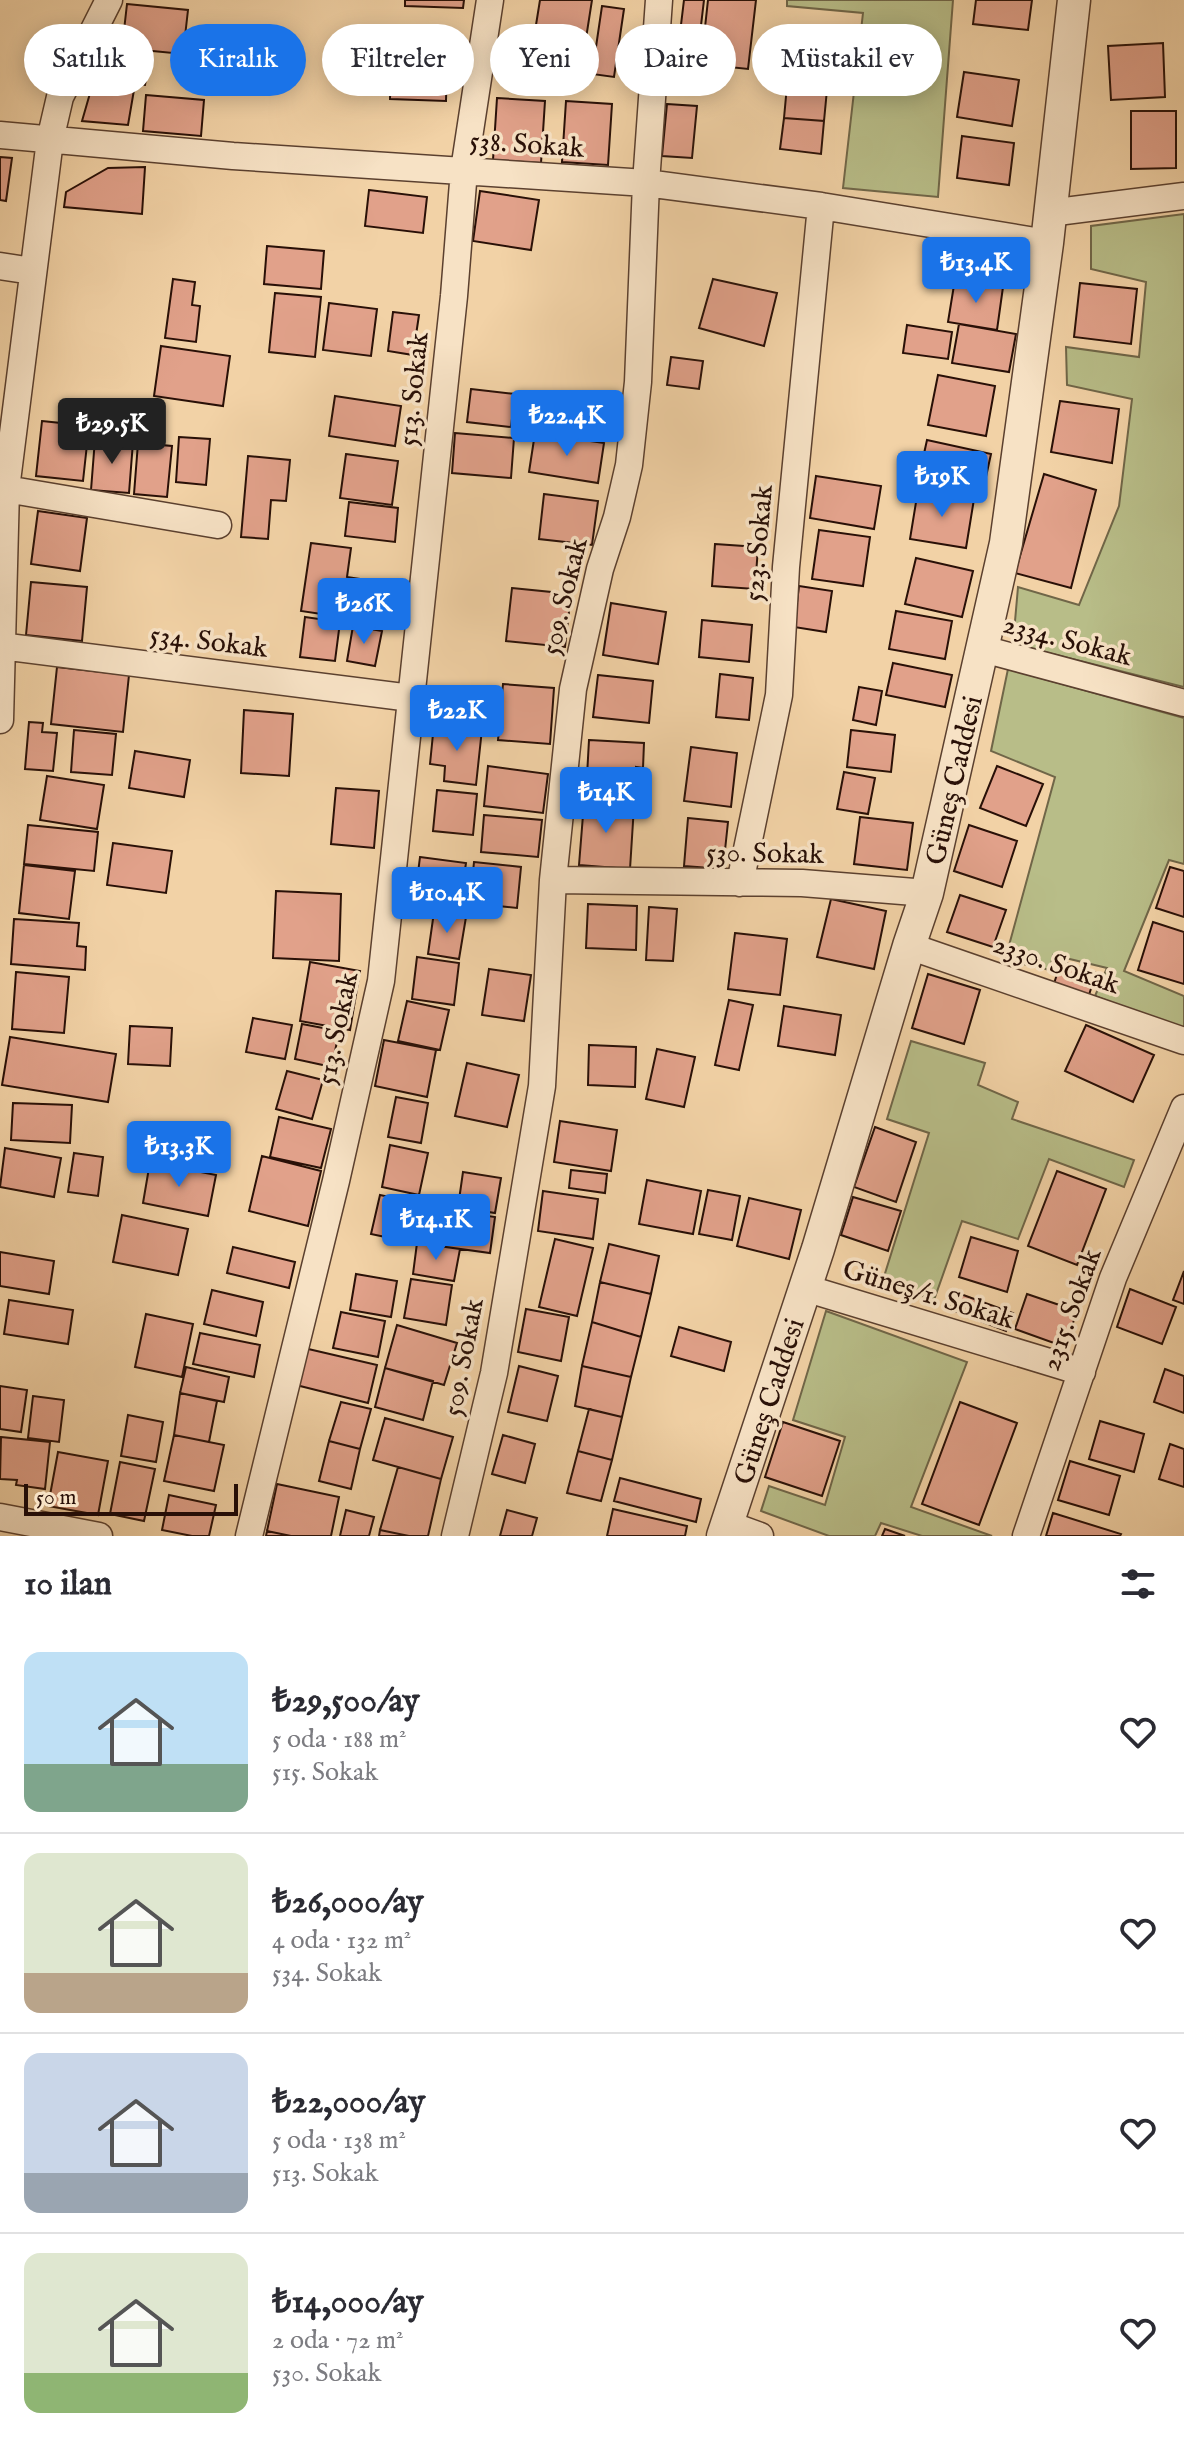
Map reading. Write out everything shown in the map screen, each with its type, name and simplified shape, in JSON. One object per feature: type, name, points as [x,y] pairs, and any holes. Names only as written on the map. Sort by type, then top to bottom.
[{"type":"street","points":[[0,720],[6,425],[50,140],[60,97],[109,0]]},
{"type":"street","name":"513. Sokak","points":[[249,1536],[336,1181],[381,981],[454,296],[464,170],[490,0]]},
{"type":"street","name":"509. Sokak","points":[[455,1536],[494,1373],[542,1086],[553,880],[573,689],[600,569],[617,517],[629,465],[638,382],[646,183],[659,0]]},
{"type":"street","name":"Güneş Caddesi","points":[[725,1530],[805,1288],[927,893],[983,649],[1006,543],[1048,228],[1074,0]]},
{"type":"street","name":"538. Sokak","points":[[0,135],[233,156],[646,183],[821,206],[1048,228],[1184,196]]},
{"type":"street","name":"523. Sokak","points":[[740,883],[779,695],[786,567],[821,206]]},
{"type":"street","points":[[0,266],[32,271]]},
{"type":"street","points":[[6,489],[218,525]]},
{"type":"street","name":"534. Sokak","points":[[1,646],[411,698]]},
{"type":"street","name":"2334. Sokak","points":[[983,649],[1184,703]]},
{"type":"street","name":"530. Sokak","points":[[553,880],[802,883],[927,893]]},
{"type":"street","name":"2330. Sokak","points":[[909,946],[1184,1041]]},
{"type":"street","name":"2315. Sokak","points":[[1026,1536],[1113,1278],[1184,1108]]},
{"type":"street","name":"Güneş/1. Sokak","points":[[805,1288],[1082,1372]]},
{"type":"street","points":[[0,1517],[99,1536]]},
{"type":"street","points":[[725,1530],[760,1536]]},
{"type":"green space","points":[[787,0],[953,0],[938,197],[843,188],[854,96],[942,96],[942,24],[862,24],[863,13],[787,6]]},
{"type":"green space","points":[[1184,214],[1184,687],[1013,644],[1018,587],[1079,605],[1119,506],[1132,399],[1067,385],[1066,347],[1139,357],[1146,282],[1091,269],[1091,226]]},
{"type":"green space","points":[[1008,669],[1184,718],[1184,864],[1169,860],[1124,971],[1184,996],[1184,1031],[1095,996],[1107,968],[1053,955],[1050,970],[1005,960],[1055,777],[991,751]]},
{"type":"green space","points":[[911,1041],[985,1063],[978,1085],[1018,1102],[1012,1119],[1134,1160],[1124,1187],[1049,1159],[1018,1239],[962,1221],[934,1300],[882,1283],[929,1133],[887,1119]]},
{"type":"green space","points":[[826,1311],[967,1362],[911,1507],[992,1536],[922,1536],[881,1523],[875,1536],[829,1536],[761,1511],[769,1486],[825,1505],[845,1437],[793,1420]]},
{"type":"building","points":[[405,0],[464,0],[463,8],[405,6]]},
{"type":"building","points":[[540,0],[592,0],[588,24],[536,24]]},
{"type":"building","points":[[684,0],[704,0],[701,24],[681,24]]},
{"type":"building","points":[[708,0],[756,0],[748,69],[736,68],[736,24],[705,24]]},
{"type":"building","points":[[976,0],[1032,0],[1028,30],[973,24]]},
{"type":"building","points":[[127,4],[188,10],[186,24],[170,24],[170,53],[154,51],[154,24],[125,24]]},
{"type":"building","points":[[602,6],[624,9],[622,24],[615,24],[614,77],[599,75]]},
{"type":"building","points":[[1163,43],[1165,97],[1111,100],[1108,46]]},
{"type":"building","points":[[964,72],[1019,80],[1012,126],[957,117]]},
{"type":"building","points":[[89,96],[133,96],[128,125],[82,121]]},
{"type":"building","points":[[146,96],[204,100],[201,136],[143,131]]},
{"type":"building","points":[[390,96],[446,96],[446,101],[390,99]]},
{"type":"building","points":[[786,96],[826,96],[824,121],[784,118]]},
{"type":"building","points":[[497,98],[545,101],[541,163],[493,160]]},
{"type":"building","points":[[566,101],[612,104],[608,165],[562,162]]},
{"type":"building","points":[[667,104],[697,106],[692,158],[662,156]]},
{"type":"building","points":[[1131,111],[1176,111],[1176,168],[1131,169]]},
{"type":"building","points":[[784,118],[824,121],[821,154],[780,149]]},
{"type":"building","points":[[962,136],[1014,143],[1009,185],[957,178]]},
{"type":"building","points":[[0,157],[12,158],[6,201],[0,200]]},
{"type":"building","points":[[145,167],[142,214],[64,207],[66,192],[108,168]]},
{"type":"building","points":[[369,190],[427,197],[423,233],[365,226]]},
{"type":"building","points":[[480,191],[539,200],[531,250],[473,241]]},
{"type":"building","points":[[267,246],[324,251],[321,289],[264,284]]},
{"type":"building","points":[[173,279],[195,282],[192,305],[200,306],[196,342],[165,338]]},
{"type":"building","points":[[713,279],[777,293],[764,346],[699,328]]},
{"type":"building","points":[[955,279],[1003,287],[997,330],[948,322]]},
{"type":"building","points":[[1080,283],[1137,289],[1131,344],[1074,337]]},
{"type":"building","points":[[275,293],[321,297],[315,357],[269,352]]},
{"type":"building","points":[[329,303],[377,309],[371,356],[323,350]]},
{"type":"building","points":[[393,312],[419,315],[413,355],[388,351]]},
{"type":"building","points":[[959,324],[1016,334],[1009,372],[952,363]]},
{"type":"building","points":[[907,325],[952,332],[948,359],[903,353]]},
{"type":"building","points":[[161,346],[230,356],[223,406],[154,396]]},
{"type":"building","points":[[671,357],[703,361],[699,389],[667,385]]},
{"type":"building","points":[[938,375],[995,386],[986,436],[928,425]]},
{"type":"building","points":[[471,389],[515,394],[511,427],[467,422]]},
{"type":"building","points":[[335,396],[401,406],[395,446],[329,436]]},
{"type":"building","points":[[1060,401],[1119,409],[1112,463],[1051,452]]},
{"type":"building","points":[[42,421],[89,426],[83,481],[36,476]]},
{"type":"building","points":[[455,433],[514,438],[511,478],[452,473]]},
{"type":"building","points":[[535,433],[604,443],[598,483],[529,472]]},
{"type":"building","points":[[179,437],[210,439],[206,485],[176,482]]},
{"type":"building","points":[[95,439],[133,442],[129,493],[91,490]]},
{"type":"building","points":[[927,440],[991,454],[982,495],[918,481]]},
{"type":"building","points":[[138,443],[172,446],[167,497],[134,494]]},
{"type":"building","points":[[346,454],[398,461],[392,505],[340,498]]},
{"type":"building","points":[[248,456],[290,460],[286,501],[271,500],[268,539],[241,537]]},
{"type":"building","points":[[1044,474],[1096,490],[1071,588],[1015,573]]},
{"type":"building","points":[[816,476],[881,486],[874,529],[810,518]]},
{"type":"building","points":[[918,490],[974,499],[966,548],[910,539]]},
{"type":"building","points":[[544,494],[598,501],[592,545],[539,539]]},
{"type":"building","points":[[349,502],[398,508],[395,542],[345,536]]},
{"type":"building","points":[[38,511],[87,518],[80,571],[31,564]]},
{"type":"building","points":[[819,530],[870,537],[863,586],[812,579]]},
{"type":"building","points":[[311,543],[351,548],[347,577],[387,583],[382,623],[301,611]]},
{"type":"building","points":[[715,544],[758,547],[755,589],[712,586]]},
{"type":"building","points":[[916,558],[973,571],[962,617],[905,604]]},
{"type":"building","points":[[31,582],[87,587],[82,641],[26,635]]},
{"type":"building","points":[[799,586],[832,591],[826,632],[794,627]]},
{"type":"building","points":[[512,588],[571,594],[565,647],[506,641]]},
{"type":"building","points":[[611,603],[666,612],[658,664],[603,655]]},
{"type":"building","points":[[896,611],[952,621],[945,659],[889,649]]},
{"type":"building","points":[[305,617],[340,622],[335,661],[300,657]]},
{"type":"building","points":[[702,620],[752,625],[749,662],[699,657]]},
{"type":"building","points":[[353,626],[382,631],[375,666],[347,661]]},
{"type":"building","points":[[893,663],[952,675],[945,707],[886,695]]},
{"type":"building","points":[[57,667],[129,675],[123,732],[51,724]]},
{"type":"building","points":[[720,674],[753,678],[749,720],[716,717]]},
{"type":"building","points":[[598,675],[653,681],[649,723],[593,717]]},
{"type":"building","points":[[503,684],[554,688],[550,744],[498,740]]},
{"type":"building","points":[[859,687],[882,691],[876,725],[853,720]]},
{"type":"building","points":[[244,710],[293,714],[289,776],[241,773]]},
{"type":"building","points":[[29,722],[43,723],[42,732],[57,733],[53,771],[25,769]]},
{"type":"building","points":[[434,724],[482,729],[476,785],[444,781],[445,766],[430,764]]},
{"type":"building","points":[[74,730],[116,734],[112,775],[71,772]]},
{"type":"building","points":[[851,730],[895,735],[891,772],[847,767]]},
{"type":"building","points":[[589,740],[644,743],[643,768],[636,767],[635,781],[628,780],[627,797],[586,794]]},
{"type":"building","points":[[691,747],[737,753],[731,807],[684,801]]},
{"type":"building","points":[[135,751],[190,760],[184,797],[129,788]]},
{"type":"building","points":[[488,766],[548,774],[543,813],[484,806]]},
{"type":"building","points":[[997,766],[1043,784],[1026,826],[980,808]]},
{"type":"building","points":[[844,772],[875,778],[868,814],[837,809]]},
{"type":"building","points":[[47,776],[104,785],[97,829],[40,820]]},
{"type":"building","points":[[336,788],[379,791],[374,848],[331,844]]},
{"type":"building","points":[[437,790],[477,794],[473,835],[433,831]]},
{"type":"building","points":[[576,801],[634,806],[630,869],[579,865],[583,815],[575,814]]},
{"type":"building","points":[[484,815],[542,820],[538,857],[481,852]]},
{"type":"building","points":[[860,817],[913,823],[907,870],[854,864]]},
{"type":"building","points":[[688,818],[728,822],[723,869],[684,866]]},
{"type":"building","points":[[28,825],[98,832],[94,871],[24,864]]},
{"type":"building","points":[[969,825],[1017,841],[1002,887],[954,871]]},
{"type":"building","points":[[113,843],[172,851],[166,893],[107,885]]},
{"type":"building","points":[[420,857],[466,863],[460,903],[415,897]]},
{"type":"building","points":[[474,862],[521,867],[517,908],[470,903]]},
{"type":"building","points":[[24,865],[75,871],[69,919],[19,913]]},
{"type":"building","points":[[1170,867],[1184,871],[1184,917],[1156,908]]},
{"type":"building","points":[[276,891],[341,894],[339,961],[273,958]]},
{"type":"building","points":[[960,895],[1006,910],[993,947],[947,932]]},
{"type":"building","points":[[831,899],[886,911],[874,969],[817,957]]},
{"type":"building","points":[[588,904],[637,906],[636,950],[586,948]]},
{"type":"building","points":[[649,907],[677,909],[673,961],[646,960]]},
{"type":"building","points":[[434,912],[466,917],[459,959],[428,954]]},
{"type":"building","points":[[14,919],[79,923],[77,946],[86,947],[85,970],[11,964]]},
{"type":"building","points":[[1153,922],[1184,932],[1184,984],[1138,970]]},
{"type":"building","points":[[735,933],[787,939],[780,995],[728,989]]},
{"type":"building","points":[[417,957],[459,963],[454,1005],[412,999]]},
{"type":"building","points":[[1061,961],[1096,973],[1088,998],[1053,987]]},
{"type":"building","points":[[310,962],[360,971],[350,1030],[300,1021]]},
{"type":"building","points":[[489,969],[531,975],[524,1021],[482,1015]]},
{"type":"building","points":[[16,972],[69,977],[64,1033],[12,1029]]},
{"type":"building","points":[[928,974],[980,990],[964,1044],[912,1028]]},
{"type":"building","points":[[729,1000],[753,1005],[739,1070],[715,1065]]},
{"type":"building","points":[[407,1001],[449,1010],[440,1050],[398,1041]]},
{"type":"building","points":[[784,1006],[841,1015],[835,1055],[778,1046]]},
{"type":"building","points":[[253,1018],[292,1025],[285,1059],[246,1052]]},
{"type":"building","points":[[302,1024],[339,1031],[332,1067],[295,1059]]},
{"type":"building","points":[[1086,1025],[1154,1055],[1133,1102],[1065,1071]]},
{"type":"building","points":[[130,1026],[172,1028],[170,1066],[128,1064]]},
{"type":"building","points":[[10,1037],[116,1054],[108,1102],[2,1085]]},
{"type":"building","points":[[384,1040],[436,1050],[427,1097],[375,1086]]},
{"type":"building","points":[[589,1045],[636,1047],[635,1087],[588,1085]]},
{"type":"building","points":[[657,1049],[695,1057],[684,1107],[646,1099]]},
{"type":"building","points":[[467,1063],[519,1075],[507,1127],[455,1116]]},
{"type":"building","points":[[287,1071],[323,1080],[312,1119],[276,1109]]},
{"type":"building","points":[[396,1097],[428,1103],[421,1143],[388,1137]]},
{"type":"building","points":[[13,1103],[72,1105],[70,1143],[11,1140]]},
{"type":"building","points":[[279,1117],[331,1129],[321,1168],[270,1157]]},
{"type":"building","points":[[560,1121],[617,1130],[611,1171],[554,1162]]},
{"type":"building","points":[[875,1127],[916,1142],[896,1202],[854,1187]]},
{"type":"building","points":[[390,1145],[428,1153],[419,1195],[382,1187]]},
{"type":"building","points":[[5,1148],[61,1158],[54,1197],[0,1187]]},
{"type":"building","points":[[74,1153],[103,1157],[98,1196],[68,1192]]},
{"type":"building","points":[[262,1156],[321,1171],[308,1226],[249,1211]]},
{"type":"building","points":[[150,1162],[216,1175],[208,1216],[143,1203]]},
{"type":"building","points":[[571,1170],[607,1174],[605,1193],[569,1188]]},
{"type":"building","points":[[1057,1171],[1106,1189],[1077,1265],[1028,1246]]},
{"type":"building","points":[[463,1172],[501,1178],[495,1213],[458,1207]]},
{"type":"building","points":[[647,1180],[701,1191],[693,1234],[639,1224]]},
{"type":"building","points":[[708,1190],[740,1196],[732,1240],[699,1234]]},
{"type":"building","points":[[543,1191],[598,1199],[593,1239],[538,1231]]},
{"type":"building","points":[[380,1195],[418,1203],[409,1242],[371,1234]]},
{"type":"building","points":[[853,1197],[901,1211],[888,1251],[841,1235]]},
{"type":"building","points":[[749,1198],[801,1210],[789,1259],[737,1246]]},
{"type":"building","points":[[422,1206],[495,1217],[490,1253],[417,1243]]},
{"type":"building","points":[[122,1215],[188,1229],[178,1275],[113,1262]]},
{"type":"building","points":[[971,1237],[1018,1251],[1007,1292],[959,1277]]},
{"type":"building","points":[[555,1239],[593,1248],[577,1316],[539,1307]]},
{"type":"building","points":[[417,1243],[460,1249],[454,1281],[413,1274]]},
{"type":"building","points":[[609,1244],[659,1256],[651,1294],[600,1282]]},
{"type":"building","points":[[233,1247],[295,1262],[289,1288],[227,1273]]},
{"type":"building","points":[[0,1252],[54,1261],[49,1294],[0,1286]]},
{"type":"building","points":[[1184,1271],[1184,1304],[1173,1300]]},
{"type":"building","points":[[356,1274],[397,1281],[391,1317],[350,1310]]},
{"type":"building","points":[[411,1279],[452,1285],[446,1325],[404,1318]]},
{"type":"building","points":[[600,1282],[651,1294],[641,1337],[592,1322]]},
{"type":"building","points":[[1130,1289],[1176,1307],[1162,1344],[1117,1327]]},
{"type":"building","points":[[212,1290],[263,1302],[256,1336],[204,1324]]},
{"type":"building","points":[[955,1292],[1013,1313],[1006,1331],[949,1309]]},
{"type":"building","points":[[1027,1294],[1077,1311],[1065,1347],[1015,1329]]},
{"type":"building","points":[[9,1300],[73,1310],[68,1344],[4,1334]]},
{"type":"building","points":[[526,1309],[569,1317],[561,1361],[518,1352]]},
{"type":"building","points":[[341,1312],[385,1321],[378,1357],[333,1348]]},
{"type":"building","points":[[146,1314],[193,1324],[182,1377],[135,1367]]},
{"type":"building","points":[[592,1322],[641,1337],[631,1377],[582,1366]]},
{"type":"building","points":[[397,1325],[457,1343],[444,1385],[385,1368]]},
{"type":"building","points":[[679,1327],[731,1342],[724,1371],[671,1356]]},
{"type":"building","points":[[200,1333],[260,1345],[254,1377],[193,1364]]},
{"type":"building","points":[[304,1348],[377,1365],[368,1403],[296,1385]]},
{"type":"building","points":[[519,1366],[558,1376],[547,1421],[508,1412]]},
{"type":"building","points":[[582,1366],[631,1377],[622,1417],[575,1406]]},
{"type":"building","points":[[186,1367],[229,1377],[224,1402],[180,1393]]},
{"type":"building","points":[[385,1368],[433,1381],[423,1420],[375,1407]]},
{"type":"building","points":[[1165,1369],[1184,1376],[1184,1413],[1154,1402]]},
{"type":"building","points":[[0,1386],[27,1390],[21,1432],[0,1429]]},
{"type":"building","points":[[180,1393],[217,1401],[209,1442],[174,1435]]},
{"type":"building","points":[[33,1396],[64,1400],[59,1442],[28,1438]]},
{"type":"building","points":[[341,1402],[371,1409],[360,1449],[329,1441]]},
{"type":"building","points":[[960,1402],[1017,1423],[979,1525],[922,1504]]},
{"type":"building","points":[[589,1409],[622,1417],[612,1460],[578,1451]]},
{"type":"building","points":[[128,1415],[163,1422],[156,1462],[121,1456]]},
{"type":"building","points":[[385,1418],[453,1437],[441,1479],[373,1460]]},
{"type":"building","points":[[1100,1421],[1144,1434],[1134,1472],[1089,1459]]},
{"type":"building","points":[[783,1422],[840,1441],[822,1496],[765,1477]]},
{"type":"building","points":[[174,1435],[224,1445],[214,1491],[164,1481]]},
{"type":"building","points":[[503,1435],[535,1444],[525,1483],[492,1474]]},
{"type":"building","points":[[1,1437],[50,1442],[45,1489],[16,1485],[17,1480],[0,1479]]},
{"type":"building","points":[[329,1441],[360,1449],[351,1489],[319,1481]]},
{"type":"building","points":[[1170,1444],[1184,1449],[1184,1487],[1159,1479]]},
{"type":"building","points":[[578,1451],[612,1460],[601,1501],[567,1493]]},
{"type":"building","points":[[58,1452],[108,1461],[98,1515],[48,1506]]},
{"type":"building","points":[[1070,1461],[1120,1476],[1109,1515],[1058,1500]]},
{"type":"building","points":[[120,1462],[155,1469],[144,1521],[110,1514]]},
{"type":"building","points":[[398,1467],[441,1479],[428,1536],[380,1530]]},
{"type":"building","points":[[620,1478],[701,1499],[696,1522],[614,1501]]},
{"type":"building","points":[[277,1484],[339,1497],[331,1536],[291,1536],[267,1531]]},
{"type":"building","points":[[169,1495],[216,1505],[209,1536],[162,1530]]},
{"type":"building","points":[[613,1509],[687,1526],[685,1536],[607,1536]]},
{"type":"building","points":[[346,1510],[374,1517],[369,1536],[340,1536]]},
{"type":"building","points":[[507,1510],[537,1518],[532,1536],[500,1536]]},
{"type":"building","points":[[1053,1513],[1121,1534],[1046,1536]]},
{"type":"building","points":[[885,1529],[905,1536],[882,1536]]},
{"type":"building","points":[[380,1530],[409,1536],[379,1536]]},
{"type":"building","points":[[267,1531],[291,1536],[266,1536]]}]
